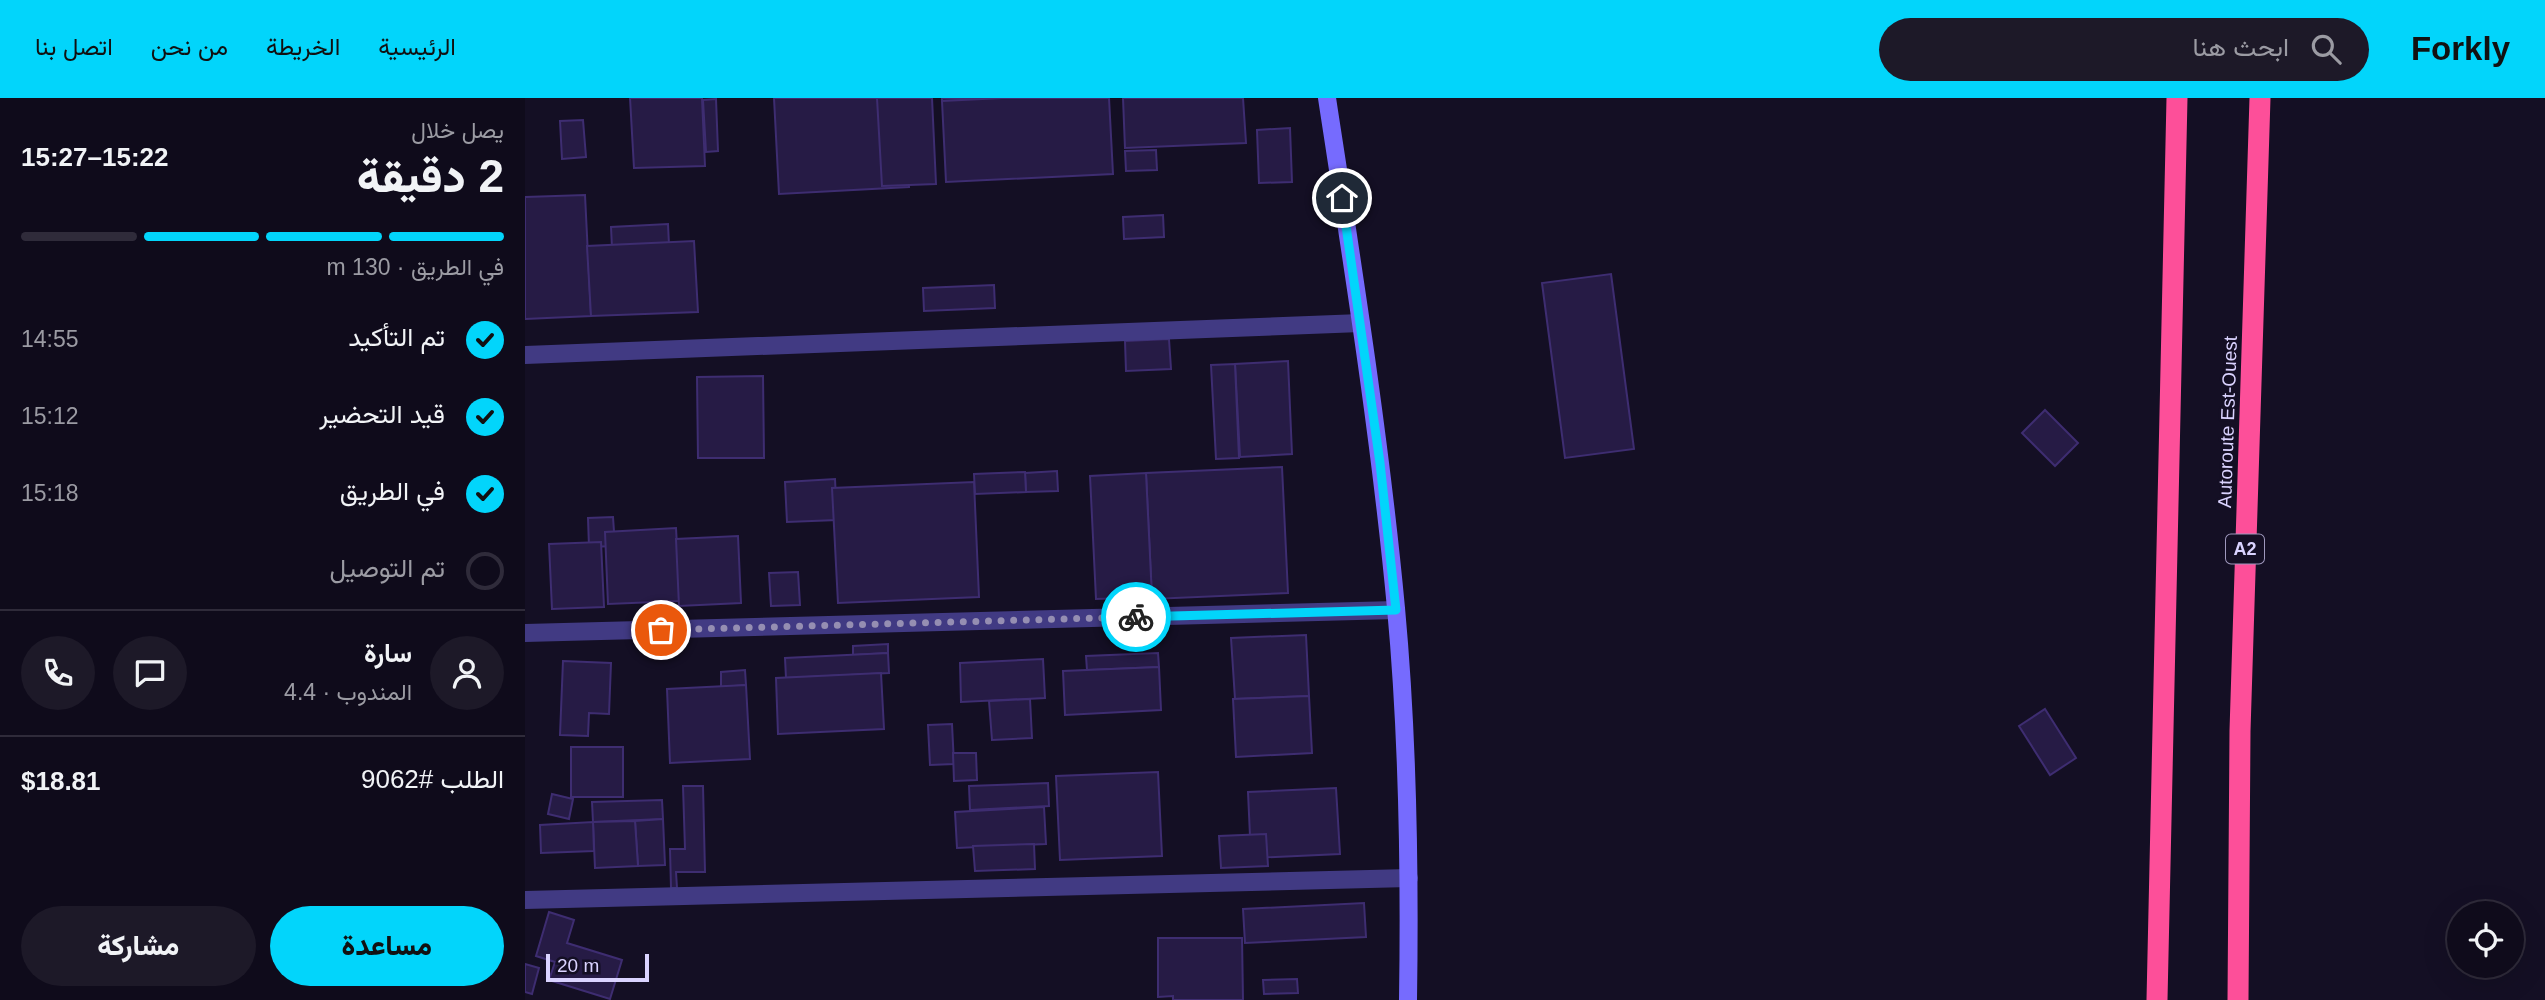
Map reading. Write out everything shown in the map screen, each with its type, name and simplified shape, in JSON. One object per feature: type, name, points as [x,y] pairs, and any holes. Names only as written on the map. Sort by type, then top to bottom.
[{"type":"highway","points":[[2157,1000],[2177,98]]},
{"type":"highway","name":"Autoroute Est-Ouest","points":[[2238,1000],[2240,731],[2260,98]]},
{"type":"main road","points":[[1327,98],[1361,323],[1396,610],[1409,878],[1408,1000]]},
{"type":"street","points":[[525,355],[1361,323]]},
{"type":"street","points":[[525,633],[1396,610]]},
{"type":"street","points":[[525,900],[1409,878]]},
{"type":"building","points":[[630,98],[702,98],[705,166],[634,168]]},
{"type":"building","points":[[774,98],[904,98],[909,187],[779,194]]},
{"type":"building","points":[[877,98],[932,98],[936,184],[882,186]]},
{"type":"building","points":[[942,98],[1007,98],[942,101]]},
{"type":"building","points":[[1109,98],[1113,174],[946,182],[942,101]]},
{"type":"building","points":[[1123,98],[1243,98],[1246,143],[1125,148]]},
{"type":"building","points":[[716,99],[718,151],[706,152],[703,100]]},
{"type":"building","points":[[583,120],[586,157],[562,159],[560,121]]},
{"type":"building","points":[[1290,128],[1292,182],[1259,183],[1257,130]]},
{"type":"building","points":[[1156,150],[1157,170],[1126,171],[1125,151]]},
{"type":"building","points":[[585,195],[591,316],[525,319],[525,197]]},
{"type":"building","points":[[1163,215],[1164,237],[1124,239],[1123,217]]},
{"type":"building","points":[[668,224],[669,245],[612,248],[611,227]]},
{"type":"building","points":[[694,241],[698,312],[591,316],[587,246]]},
{"type":"building","points":[[1611,274],[1634,449],[1565,458],[1542,283]]},
{"type":"building","points":[[994,285],[995,308],[924,311],[923,288]]},
{"type":"building","points":[[1169,339],[1171,369],[1126,371],[1125,341]]},
{"type":"building","points":[[1288,361],[1292,454],[1240,457],[1235,364]]},
{"type":"building","points":[[1235,364],[1239,458],[1216,459],[1211,365]]},
{"type":"building","points":[[763,376],[764,458],[698,458],[697,377]]},
{"type":"building","points":[[2045,410],[2078,443],[2055,466],[2022,433]]},
{"type":"building","points":[[1282,467],[1288,593],[1152,599],[1146,473]]},
{"type":"building","points":[[1057,471],[1058,491],[1026,492],[1025,473]]},
{"type":"building","points":[[1025,472],[1026,492],[975,494],[974,474]]},
{"type":"building","points":[[1146,473],[1152,597],[1096,599],[1090,476]]},
{"type":"building","points":[[835,479],[837,520],[787,522],[785,482]]},
{"type":"building","points":[[974,482],[979,597],[838,603],[832,488]]},
{"type":"building","points":[[613,517],[615,546],[589,547],[588,518]]},
{"type":"building","points":[[676,528],[680,601],[608,604],[605,532]]},
{"type":"building","points":[[738,536],[741,603],[679,606],[676,539]]},
{"type":"building","points":[[601,542],[604,607],[552,609],[549,544]]},
{"type":"building","points":[[798,572],[800,605],[771,606],[769,573]]},
{"type":"building","points":[[1306,635],[1309,696],[1235,699],[1231,638]]},
{"type":"building","points":[[888,644],[888,653],[853,655],[853,646]]},
{"type":"building","points":[[888,653],[889,673],[786,678],[785,658]]},
{"type":"building","points":[[1158,653],[1159,667],[1087,670],[1086,656]]},
{"type":"building","points":[[1043,659],[1045,698],[961,702],[960,663]]},
{"type":"building","points":[[563,661],[611,663],[609,714],[589,713],[588,736],[560,735]]},
{"type":"building","points":[[1159,667],[1161,710],[1065,715],[1063,671]]},
{"type":"building","points":[[745,670],[746,685],[721,687],[721,672]]},
{"type":"building","points":[[881,673],[884,729],[778,734],[776,678]]},
{"type":"building","points":[[746,685],[750,759],[670,763],[667,689]]},
{"type":"building","points":[[1309,696],[1312,753],[1236,757],[1233,699]]},
{"type":"building","points":[[1030,699],[1032,738],[992,740],[989,701]]},
{"type":"building","points":[[2045,709],[2076,758],[2050,775],[2019,726]]},
{"type":"building","points":[[952,724],[954,764],[930,765],[928,725]]},
{"type":"building","points":[[571,747],[623,747],[623,797],[571,797]]},
{"type":"building","points":[[953,753],[976,753],[977,780],[954,781]]},
{"type":"building","points":[[1158,772],[1162,856],[1060,860],[1056,776]]},
{"type":"building","points":[[1048,783],[1049,806],[970,810],[969,786]]},
{"type":"building","points":[[683,786],[703,786],[705,872],[676,872],[677,888],[671,888],[670,849],[685,849]]},
{"type":"building","points":[[1336,788],[1340,854],[1251,858],[1248,792]]},
{"type":"building","points":[[552,794],[573,799],[569,819],[548,814]]},
{"type":"building","points":[[662,800],[663,819],[593,822],[592,802]]},
{"type":"building","points":[[1044,807],[1046,844],[957,848],[955,812]]},
{"type":"building","points":[[663,819],[665,865],[638,866],[635,821]]},
{"type":"building","points":[[635,821],[638,866],[595,868],[593,822]]},
{"type":"building","points":[[593,822],[594,851],[541,853],[540,825]]},
{"type":"building","points":[[1266,834],[1268,866],[1221,868],[1219,836]]},
{"type":"building","points":[[1034,844],[1035,869],[975,871],[973,846]]},
{"type":"building","points":[[1364,903],[1366,937],[1245,943],[1243,909]]},
{"type":"building","points":[[549,912],[574,920],[567,943],[622,960],[610,999],[549,980],[555,962],[536,956]]},
{"type":"building","points":[[1158,938],[1242,938],[1243,1000],[1173,1000],[1173,996],[1158,997]]},
{"type":"building","points":[[525,964],[539,968],[532,994],[525,992]]},
{"type":"building","points":[[1297,979],[1298,993],[1264,994],[1263,980]]},
{"type":"way so far","points":[[661,630],[1136,617]]},
{"type":"route","points":[[1136,617],[1396,610],[1380,463],[1342,198]]}]
